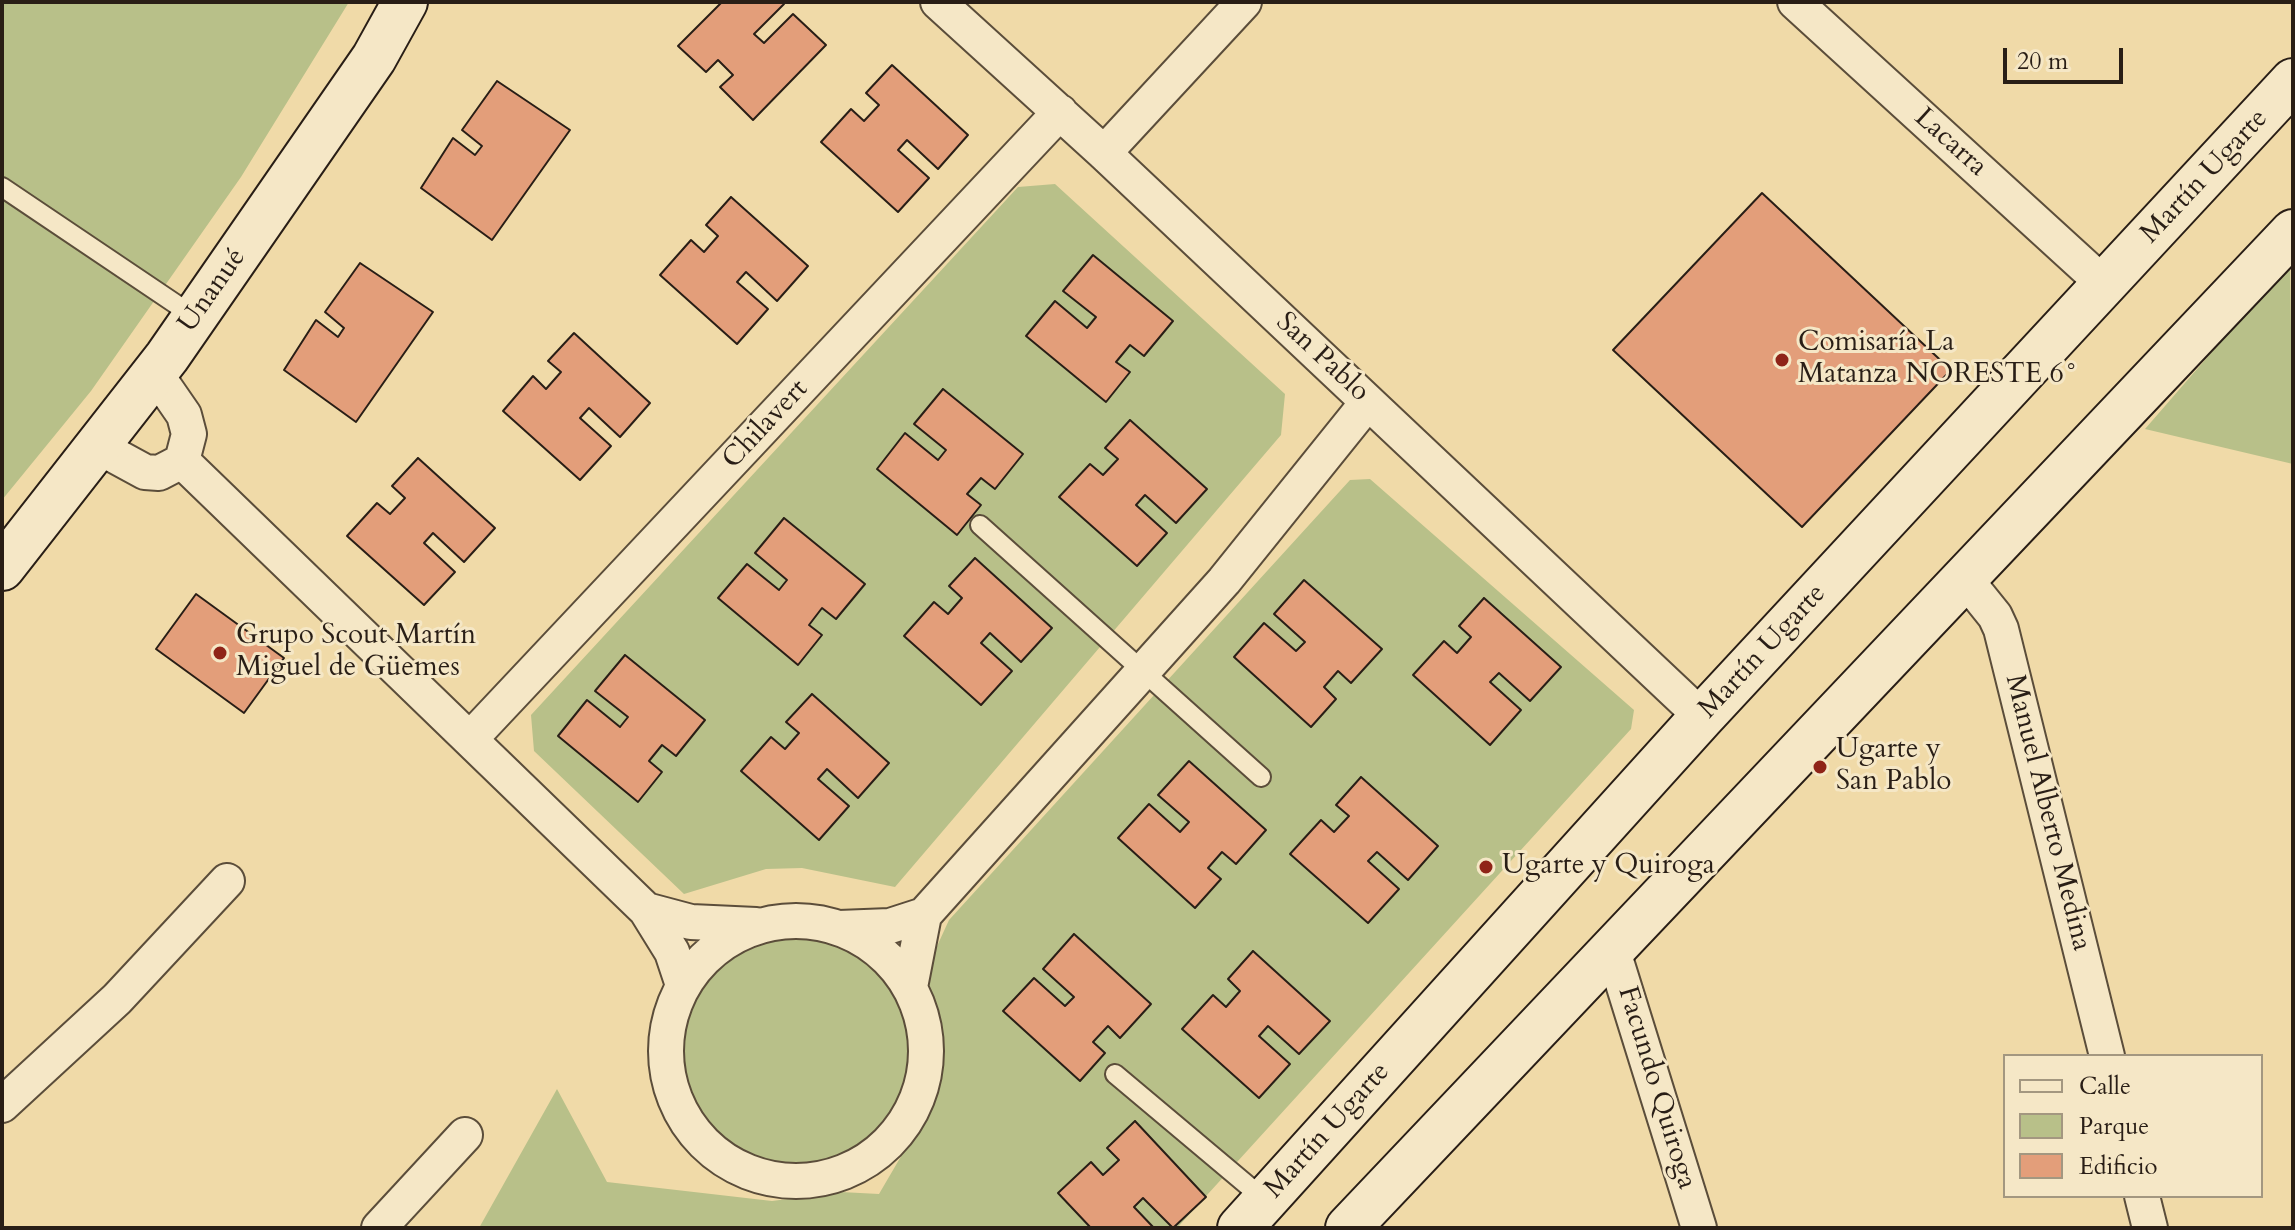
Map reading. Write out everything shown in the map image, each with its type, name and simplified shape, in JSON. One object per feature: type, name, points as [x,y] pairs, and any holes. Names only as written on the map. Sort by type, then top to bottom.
[{"type":"street","name":"Unanué","points":[[2,568],[99,447],[195,317],[374,58],[405,2]]},
{"type":"street","name":"San Pablo","points":[[938,2],[1104,153],[1702,717]]},
{"type":"street","points":[[1104,153],[1244,2]]},
{"type":"street","name":"Lacarra","points":[[1795,2],[2105,285]]},
{"type":"street","name":"Martín Ugarte","points":[[1253,1214],[1702,717],[2293,81]]},
{"type":"street","name":"Chilavert","points":[[471,738],[1060,112]]},
{"type":"street","points":[[1348,1228],[2293,232]]},
{"type":"street","points":[[99,447],[145,472],[159,473],[182,461],[189,434],[184,415],[155,373]]},
{"type":"street","points":[[910,987],[924,915],[1224,581],[1368,402]]},
{"type":"street","points":[[182,461],[646,910],[672,952],[683,985]]},
{"type":"street","name":"Manuel Alberto Medina","points":[[1966,580],[1995,616],[2001,629],[2107,1054]]},
{"type":"street","points":[[2,1105],[117,999],[227,881]]},
{"type":"street","points":[[646,910],[691,922],[762,926]]},
{"type":"street","points":[[839,928],[880,951],[910,987],[924,1024],[926,1063],[918,1101],[898,1134],[868,1160],[833,1177],[794,1182],[755,1176],[720,1158],[692,1131],[673,1098],[665,1060],[668,1021],[683,985],[717,947],[762,926],[787,921],[839,928],[890,926],[924,915]]},
{"type":"street","name":"Facundo Quiroga","points":[[1612,948],[1699,1228]]},
{"type":"street","points":[[379,1228],[465,1135]]},
{"type":"street","points":[[2142,1198],[2150,1228]]},
{"type":"lane","points":[[2,187],[195,317]]},
{"type":"lane","points":[[980,525],[1261,777]]},
{"type":"lane","points":[[1115,1074],[1253,1214]]},
{"type":"green space","points":[[2,2],[349,2],[241,177],[91,391],[2,500]]},
{"type":"green space","points":[[1055,184],[1285,394],[1281,435],[895,887],[802,868],[766,869],[684,894],[534,751],[531,715],[1018,187]]},
{"type":"green space","points":[[2290,262],[2293,464],[2145,429]]},
{"type":"green space","points":[[1370,479],[1634,710],[1631,729],[1177,1228],[479,1228],[557,1089],[607,1182],[772,1201],[841,1192],[879,1194],[934,1100],[942,1063],[936,1017],[922,979],[949,920],[1350,480]]},
{"type":"green space","points":[[793,933],[839,943],[860,954],[878,969],[893,987],[904,1008],[914,1054],[904,1100],[893,1121],[878,1139],[860,1154],[839,1165],[793,1175],[747,1165],[726,1154],[708,1139],[693,1121],[682,1100],[672,1054],[682,1008],[693,987],[708,969],[726,954],[747,943]]},
{"type":"building","points":[[722,2],[782,2],[784,4],[754,34],[764,43],[793,14],[826,45],[753,120],[720,87],[733,75],[718,60],[706,72],[678,46]]},
{"type":"building","points":[[892,65],[968,135],[938,169],[907,140],[898,150],[929,178],[898,212],[821,142],[851,109],[864,121],[879,105],[866,93]]},
{"type":"building","points":[[497,81],[570,130],[492,240],[421,188],[453,138],[475,155],[482,146],[462,130]]},
{"type":"building","name":"Comisaría La Matanza NORESTE 6°","points":[[1762,193],[1951,370],[1802,527],[1613,350]]},
{"type":"building","points":[[731,197],[808,266],[777,301],[746,272],[737,282],[768,309],[737,344],[660,275],[691,240],[704,252],[718,236],[706,225]]},
{"type":"building","points":[[1093,255],[1173,321],[1144,356],[1130,345],[1116,362],[1130,372],[1106,402],[1026,336],[1055,301],[1087,328],[1096,317],[1063,291]]},
{"type":"building","points":[[360,263],[433,312],[356,422],[284,370],[316,320],[338,337],[344,328],[325,312]]},
{"type":"building","points":[[574,333],[650,403],[620,437],[589,408],[580,418],[611,446],[580,480],[503,411],[533,376],[546,389],[561,372],[548,361]]},
{"type":"building","points":[[943,389],[1023,454],[995,489],[981,478],[967,494],[981,505],[957,535],[877,469],[905,433],[938,460],[946,450],[914,424]]},
{"type":"building","points":[[1130,420],[1207,489],[1176,523],[1145,495],[1136,505],[1167,533],[1137,566],[1059,497],[1090,464],[1103,475],[1118,459],[1105,448]]},
{"type":"building","points":[[418,458],[495,528],[464,562],[433,533],[424,543],[455,572],[424,605],[347,536],[377,503],[390,514],[405,498],[392,486]]},
{"type":"building","points":[[784,518],[865,584],[836,619],[822,608],[809,625],[822,635],[798,665],[718,598],[747,564],[779,590],[787,580],[755,553]]},
{"type":"building","points":[[975,558],[1052,628],[1021,662],[990,633],[981,643],[1012,671],[981,705],[904,636],[934,602],[948,614],[962,598],[949,586]]},
{"type":"building","points":[[1304,580],[1382,649],[1351,683],[1338,671],[1324,687],[1336,699],[1311,727],[1234,657],[1264,623],[1296,651],[1305,642],[1274,614]]},
{"type":"building","name":"Grupo Scout Martín Miguel de Güemes","points":[[196,594],[284,658],[244,713],[156,649]]},
{"type":"building","points":[[1484,598],[1561,667],[1530,701],[1499,673],[1490,682],[1521,710],[1490,745],[1413,675],[1444,641],[1457,653],[1471,637],[1459,626]]},
{"type":"building","points":[[625,655],[705,720],[676,756],[662,745],[649,761],[662,772],[638,802],[558,736],[587,700],[620,727],[628,717],[595,691]]},
{"type":"building","points":[[812,694],[889,763],[858,798],[827,769],[818,779],[849,806],[819,840],[741,771],[771,737],[785,749],[799,733],[786,722]]},
{"type":"building","points":[[1189,761],[1266,830],[1236,864],[1222,852],[1208,868],[1221,879],[1195,908],[1118,838],[1149,804],[1180,832],[1189,822],[1158,795]]},
{"type":"building","points":[[1361,777],[1438,846],[1408,880],[1377,852],[1368,861],[1399,889],[1368,923],[1290,854],[1321,820],[1334,832],[1349,816],[1336,805]]},
{"type":"building","points":[[1074,934],[1151,1004],[1120,1038],[1108,1026],[1093,1042],[1105,1053],[1080,1081],[1003,1011],[1034,978],[1065,1006],[1074,997],[1043,969]]},
{"type":"building","points":[[1253,951],[1330,1021],[1299,1054],[1268,1026],[1259,1036],[1290,1064],[1259,1098],[1182,1029],[1213,995],[1226,1007],[1240,991],[1228,979]]},
{"type":"building","points":[[1135,1121],[1206,1197],[1173,1228],[1143,1198],[1134,1207],[1154,1228],[1091,1228],[1058,1193],[1091,1162],[1103,1175],[1119,1160],[1107,1148]]},
{"type":"place","name":"Comisaría La Matanza NORESTE 6°","points":[[1782,360]]},
{"type":"place","name":"Grupo Scout Martín Miguel de Güemes","points":[[220,653]]},
{"type":"place","name":"Ugarte y San Pablo","points":[[1820,767]]},
{"type":"place","name":"Ugarte y Quiroga","points":[[1486,867]]}]
